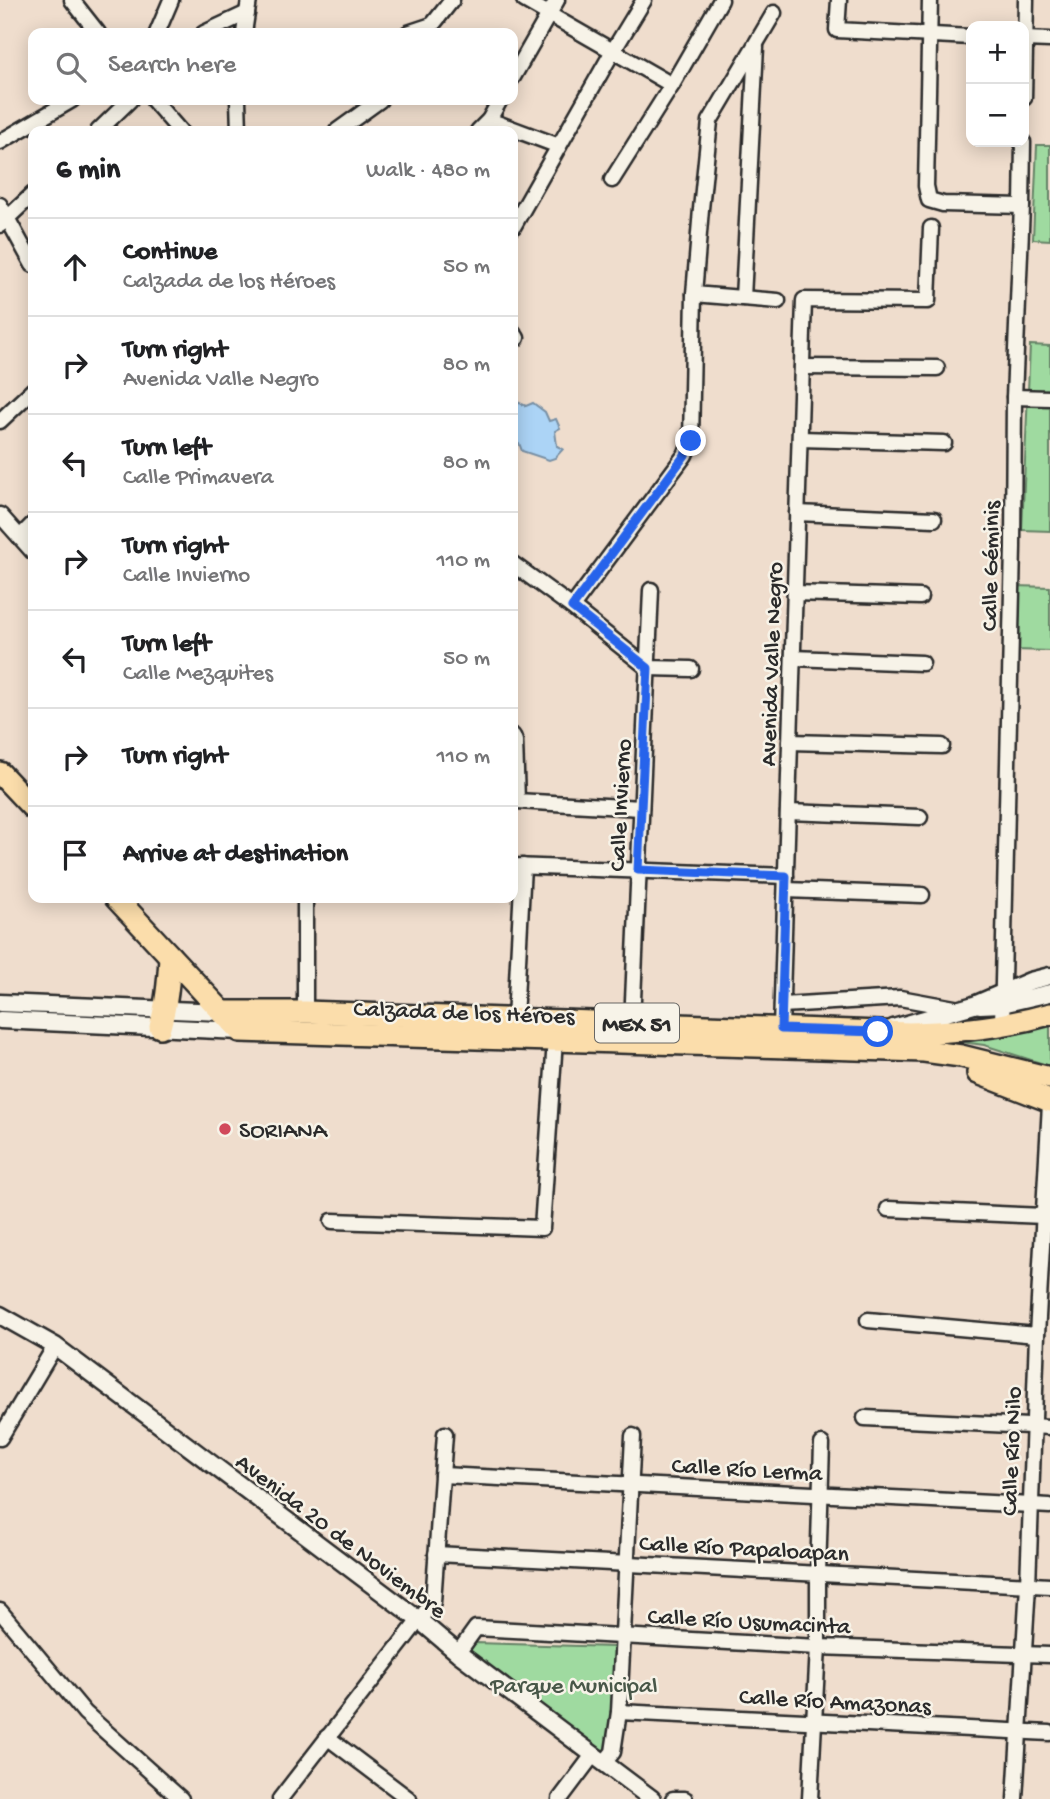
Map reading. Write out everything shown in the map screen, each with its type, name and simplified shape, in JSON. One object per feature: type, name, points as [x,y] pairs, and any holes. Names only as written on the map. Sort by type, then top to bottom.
[{"type":"main road","points":[[0,773],[28,803]]},
{"type":"main road","points":[[121,903],[240,1031]]},
{"type":"main road","points":[[162,1018],[169,981],[170,956]]},
{"type":"main road","name":"Calzada de los Héroes","points":[[222,1012],[305,1012],[878,1032],[978,1030],[1002,1007],[1050,1014]]},
{"type":"main road","name":"Calzada de los Héroes","points":[[240,1031],[924,1051],[961,1056],[1050,1079]]},
{"type":"main road","points":[[924,1051],[1050,1103]]},
{"type":"street","points":[[72,0],[94,28]]},
{"type":"street","points":[[159,28],[171,0]]},
{"type":"street","points":[[430,28],[452,0]]},
{"type":"street","points":[[524,0],[671,85]]},
{"type":"street","points":[[518,69],[557,0]]},
{"type":"street","points":[[518,218],[644,0]]},
{"type":"street","points":[[612,180],[721,0]]},
{"type":"street","points":[[839,0],[837,30],[966,37]]},
{"type":"street","points":[[930,0],[926,186],[929,200],[943,204],[1022,206]]},
{"type":"street","points":[[1025,21],[1026,0]]},
{"type":"street","points":[[212,28],[248,6]]},
{"type":"street","points":[[245,28],[248,6]]},
{"type":"street","points":[[572,607],[685,455],[691,441],[694,294],[710,121],[774,13]]},
{"type":"street","points":[[1029,39],[1050,40]]},
{"type":"street","points":[[743,298],[756,43]]},
{"type":"street","points":[[0,142],[63,105]]},
{"type":"street","points":[[103,126],[125,105]]},
{"type":"street","points":[[157,105],[176,126]]},
{"type":"street","points":[[238,105],[239,126]]},
{"type":"street","points":[[344,126],[373,105]]},
{"type":"street","points":[[483,126],[497,105]]},
{"type":"street","points":[[489,120],[505,126]]},
{"type":"street","points":[[518,131],[559,146]]},
{"type":"street","name":"Calle Géminis","points":[[1002,1007],[1014,397],[1023,147]]},
{"type":"street","points":[[4,222],[28,199]]},
{"type":"street","points":[[0,205],[4,222],[28,258]]},
{"type":"street","name":"Avenida Valle Negro","points":[[781,1029],[804,300],[928,301],[931,228]]},
{"type":"street","points":[[694,294],[778,301]]},
{"type":"street","points":[[802,367],[937,368]]},
{"type":"street","points":[[0,421],[28,395]]},
{"type":"street","points":[[1014,397],[1050,398]]},
{"type":"street","points":[[800,439],[944,443]]},
{"type":"street","points":[[797,513],[934,519]]},
{"type":"street","points":[[0,515],[28,546]]},
{"type":"street","points":[[20,537],[28,529]]},
{"type":"street","points":[[518,568],[648,668],[691,669]]},
{"type":"street","name":"Calle Invierno","points":[[632,1023],[650,590]]},
{"type":"street","points":[[795,593],[920,597]]},
{"type":"street","points":[[793,658],[922,663]]},
{"type":"street","points":[[790,741],[942,746]]},
{"type":"street","points":[[518,801],[641,808]]},
{"type":"street","points":[[788,812],[920,817]]},
{"type":"street","points":[[518,866],[638,870],[922,895]]},
{"type":"street","points":[[305,903],[305,1012]]},
{"type":"street","points":[[515,1019],[517,903]]},
{"type":"street","points":[[1002,1007],[1030,981],[1050,976]]},
{"type":"street","points":[[782,1005],[900,998],[967,1007],[1002,1007],[1050,993]]},
{"type":"street","name":"Calzada de los Héroes","points":[[0,1003],[162,1018],[240,1031]]},
{"type":"street","points":[[878,1032],[967,1007]]},
{"type":"street","name":"Calzada de los Héroes","points":[[0,1020],[162,1018],[222,1012]]},
{"type":"street","points":[[332,1221],[542,1228],[555,1040]]},
{"type":"street","name":"Calle Río Nilo","points":[[1015,1799],[1028,1585],[1037,1335],[1046,1269],[1044,1216],[1050,1103]]},
{"type":"street","points":[[888,1209],[1044,1216]]},
{"type":"street","name":"Avenida 20 de Noviembre","points":[[0,1315],[55,1346],[652,1799]]},
{"type":"street","points":[[868,1320],[1037,1335]]},
{"type":"street","points":[[0,1438],[55,1346]]},
{"type":"street","points":[[865,1418],[1050,1427]]},
{"type":"street","points":[[280,1799],[433,1602],[445,1434]]},
{"type":"street","points":[[560,1799],[599,1759],[613,1752],[619,1712],[624,1637],[633,1436]]},
{"type":"street","points":[[810,1799],[818,1647],[822,1444]]},
{"type":"street","name":"Calle Río Lerma","points":[[442,1475],[1050,1506]]},
{"type":"street","name":"Calle Río Papaloapan","points":[[436,1554],[1050,1586]]},
{"type":"street","points":[[0,1611],[85,1713],[181,1799]]},
{"type":"street","name":"Calle Río Usumacinta","points":[[458,1653],[476,1629],[818,1647],[1050,1655]]},
{"type":"street","name":"Calle Río Amazonas","points":[[619,1712],[1050,1733]]},
{"type":"street","points":[[327,1737],[409,1799]]},
{"type":"street","points":[[673,1799],[685,1799]]},
{"type":"green space","points":[[1037,145],[1050,145],[1050,240],[1033,239]]},
{"type":"green space","points":[[1030,345],[1050,346],[1050,531],[1022,530]]},
{"type":"green space","points":[[1016,586],[1050,587],[1050,651],[1014,650]]},
{"type":"green space","points":[[1050,1016],[1050,1066],[984,1045],[917,1036]]},
{"type":"green space","name":"Parque Municipal","points":[[475,1643],[615,1647],[612,1742],[604,1755],[467,1652]]},
{"type":"water","points":[[518,402],[526,406],[533,403],[545,412],[549,421],[556,419],[560,428],[555,431],[557,446],[563,449],[555,458],[549,460],[522,451],[519,443]]},
{"type":"place","name":"SORIANA","points":[[225,1129]]},
{"type":"route","points":[[691,441],[685,455],[572,607],[648,668],[638,870],[786,876],[781,1029],[878,1032]]}]
